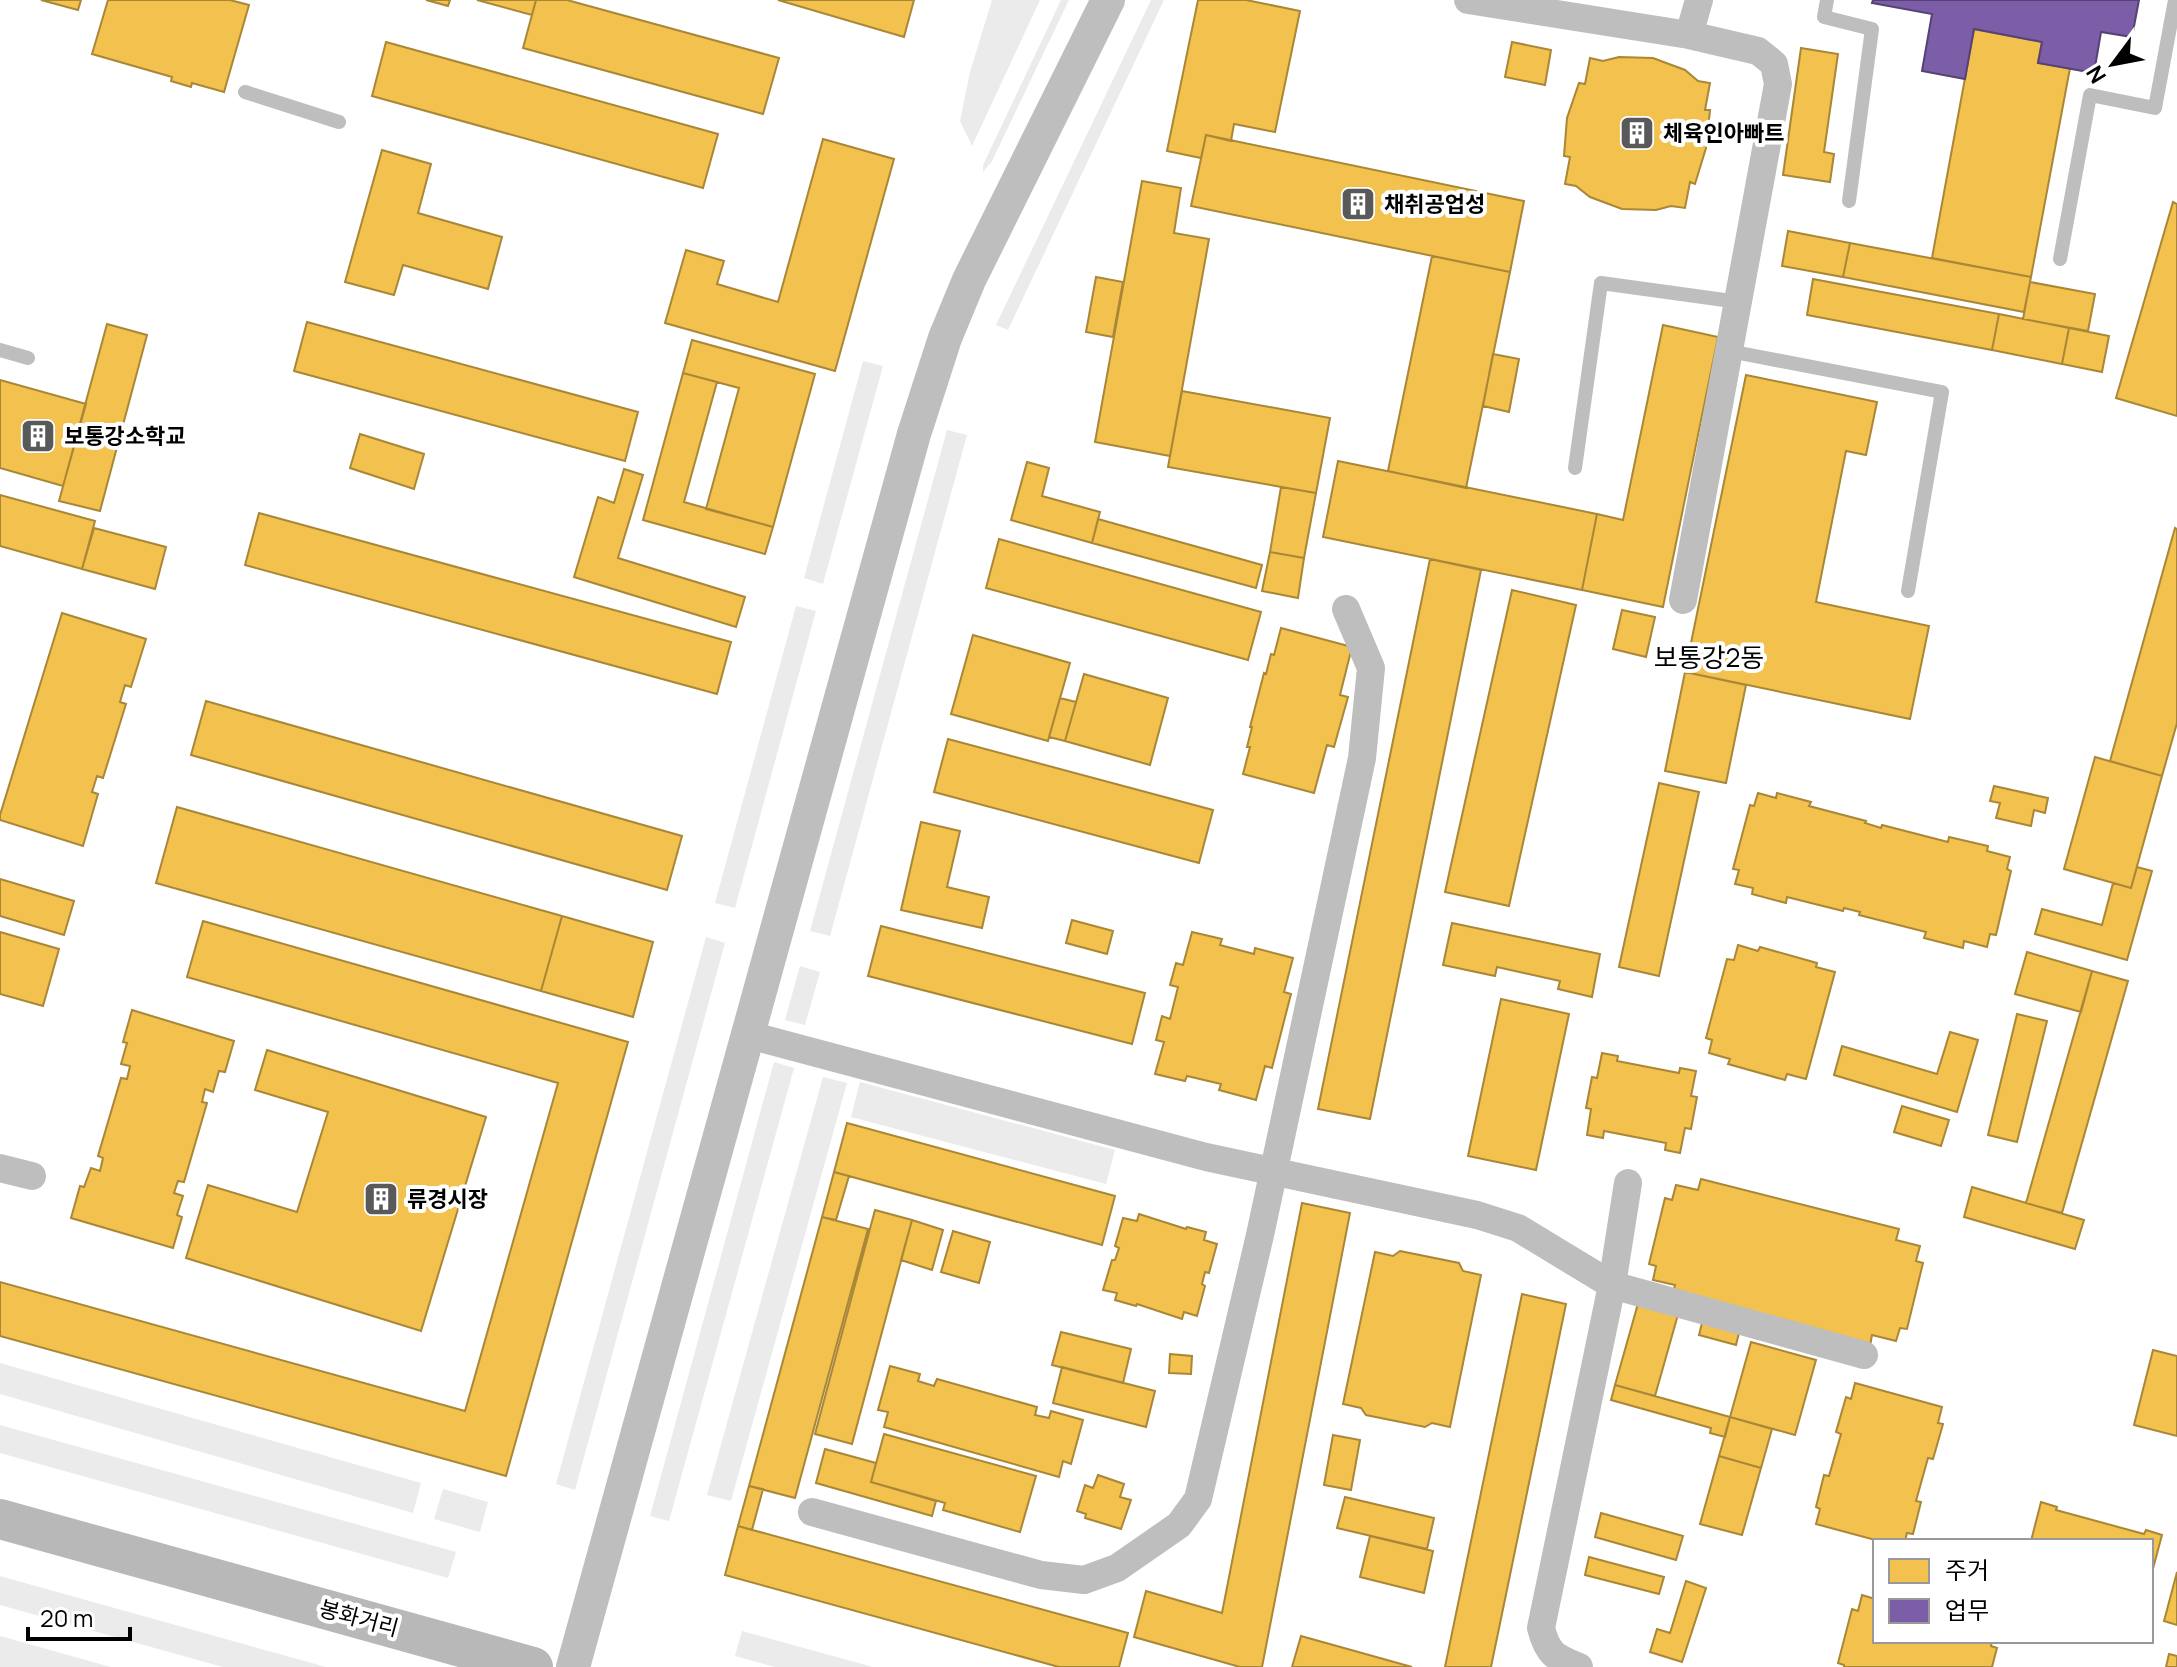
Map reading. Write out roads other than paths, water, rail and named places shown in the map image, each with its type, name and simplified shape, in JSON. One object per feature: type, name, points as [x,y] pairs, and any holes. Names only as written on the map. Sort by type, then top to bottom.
[{"type":"main road","name":"봉화거리","points":[[0,1519],[533,1667]]},
{"type":"street","points":[[573,1667],[914,434],[945,338],[969,280],[1108,0]]},
{"type":"street","points":[[1468,0],[1689,35],[1758,51],[1774,64],[1778,84],[1683,600]]},
{"type":"street","points":[[1689,35],[1699,0]]},
{"type":"street","points":[[812,1512],[1041,1575],[1084,1580],[1117,1568],[1179,1525],[1198,1499],[1274,1171],[1362,758],[1371,668],[1346,609]]},
{"type":"street","points":[[749,1035],[1206,1157],[1477,1215],[1518,1228],[1612,1285],[1864,1355]]},
{"type":"street","points":[[0,1168],[32,1176]]},
{"type":"street","points":[[1579,1667],[1557,1658],[1546,1647],[1541,1628],[1612,1285],[1628,1183]]},
{"type":"lane","points":[[1827,0],[1824,17],[1872,29],[1849,201]]},
{"type":"lane","points":[[2060,259],[2090,95],[2155,108],[2175,0]]},
{"type":"lane","points":[[245,92],[339,122]]},
{"type":"lane","points":[[1575,468],[1601,283],[1739,302]]},
{"type":"lane","points":[[0,350],[28,358]]},
{"type":"lane","points":[[1729,351],[1942,392],[1908,591]]},
{"type":"place","name":"체육인아빠트","points":[[1637,133]]},
{"type":"place","name":"채취공업성","points":[[1358,204]]},
{"type":"place","name":"보통강소학교","points":[[38,436]]},
{"type":"place","name":"류경시장","points":[[381,1199]]},
{"type":"district","name":"보통강2동","points":[[1709,658]]}]
